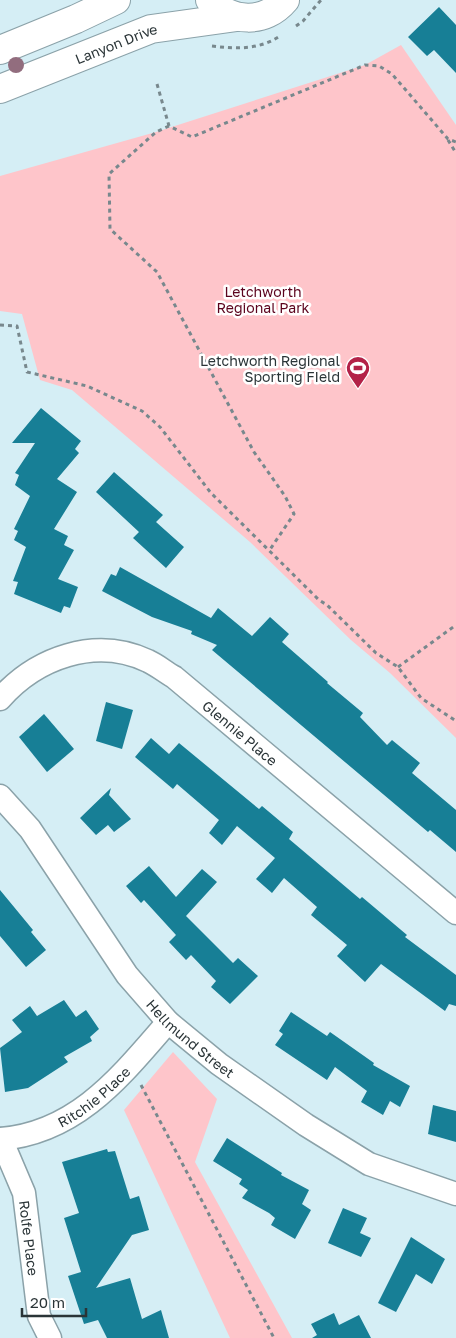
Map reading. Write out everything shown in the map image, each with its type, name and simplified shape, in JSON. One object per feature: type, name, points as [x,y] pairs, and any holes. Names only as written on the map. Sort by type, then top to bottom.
[{"type":"main road","points":[[0,50],[116,0]]},
{"type":"main road","points":[[210,0],[218,8],[237,18]]},
{"type":"main road","name":"Lanyon Drive","points":[[0,89],[151,29],[259,17],[279,7],[285,0]]},
{"type":"street","name":"Glennie Place","points":[[0,699],[13,684],[33,669],[58,658],[80,652],[120,652],[148,661],[174,677],[456,913]]},
{"type":"street","name":"Hellmund Street","points":[[0,796],[30,828],[128,975],[168,1022],[219,1064],[306,1125],[369,1164],[456,1194]]},
{"type":"street","name":"Ritchie Place","points":[[0,1139],[26,1136],[70,1118],[95,1099],[130,1065],[168,1022]]},
{"type":"street","name":"Rolfe Place","points":[[0,1139],[24,1193],[39,1316],[50,1338]]},
{"type":"path","points":[[295,26],[303,21],[321,0]]},
{"type":"path","points":[[207,46],[240,50],[270,43],[287,32]]},
{"type":"path","points":[[157,84],[169,126],[192,137],[365,64],[379,66],[392,74],[448,139],[456,153]]},
{"type":"path","points":[[169,126],[156,132],[109,174],[110,228],[157,272],[254,452],[285,496],[294,514],[269,551]]},
{"type":"path","points":[[448,139],[456,142]]},
{"type":"path","points":[[0,325],[17,326],[27,372],[87,386],[142,411],[160,427],[210,493],[318,600],[328,605],[376,653],[398,667],[421,698],[456,721]]},
{"type":"path","points":[[398,667],[456,625]]},
{"type":"path","points":[[130,1065],[274,1338]]},
{"type":"green space","name":"Letchworth Regional Park","points":[[401,45],[456,125],[456,738],[390,673],[351,640],[250,542],[72,390],[40,380],[22,314],[0,311],[0,176],[156,132],[365,65]]},
{"type":"green space","points":[[173,1052],[217,1099],[195,1162],[292,1338],[230,1338],[124,1110]]},
{"type":"building","points":[[439,7],[456,25],[456,73],[434,50],[427,56],[408,37]]},
{"type":"building","points":[[41,408],[81,441],[75,449],[79,453],[57,479],[77,492],[54,529],[68,536],[64,545],[74,550],[58,579],[78,587],[70,608],[64,606],[61,613],[14,594],[18,582],[13,581],[26,547],[14,540],[18,531],[14,529],[30,496],[15,485],[19,475],[15,473],[35,443],[12,443]]},
{"type":"building","points":[[114,472],[163,515],[156,522],[184,547],[166,568],[133,538],[139,532],[96,492]]},
{"type":"building","points":[[120,567],[211,618],[218,608],[252,636],[270,617],[289,634],[282,642],[363,713],[360,717],[387,745],[392,740],[420,763],[412,773],[456,810],[456,852],[430,830],[428,832],[212,650],[217,645],[191,634],[192,631],[152,617],[102,591],[111,574],[116,576]]},
{"type":"building","points":[[106,702],[133,710],[122,749],[96,741]]},
{"type":"building","points":[[44,714],[74,749],[47,772],[19,737]]},
{"type":"building","points":[[151,738],[169,754],[179,743],[259,809],[262,806],[293,832],[289,839],[360,899],[362,897],[407,935],[405,937],[456,975],[456,1006],[449,1004],[445,1011],[381,964],[365,982],[337,956],[347,945],[311,915],[317,907],[284,878],[272,893],[256,879],[275,858],[237,826],[222,845],[209,833],[219,820],[177,784],[173,789],[135,757]]},
{"type":"building","points":[[111,788],[109,795],[131,819],[114,832],[108,825],[96,835],[80,818]]},
{"type":"building","points":[[149,866],[176,897],[202,869],[217,882],[186,916],[233,963],[238,958],[258,976],[230,1004],[211,987],[216,981],[191,955],[186,960],[169,942],[176,935],[144,900],[141,903],[126,886]]},
{"type":"building","points":[[0,890],[33,930],[31,932],[46,950],[26,967],[0,936]]},
{"type":"building","points":[[64,1000],[76,1017],[86,1010],[99,1029],[90,1037],[92,1041],[64,1057],[68,1062],[28,1088],[5,1092],[0,1048],[22,1032],[12,1020],[30,1006],[37,1016]]},
{"type":"building","points":[[291,1012],[327,1036],[330,1032],[374,1063],[373,1065],[410,1086],[400,1107],[390,1101],[383,1115],[361,1102],[367,1091],[335,1067],[327,1080],[275,1045],[283,1034],[279,1031]]},
{"type":"building","points":[[433,1105],[456,1111],[456,1142],[428,1134]]},
{"type":"building","points":[[227,1138],[282,1173],[281,1175],[309,1190],[302,1204],[311,1210],[295,1239],[271,1225],[275,1218],[269,1213],[242,1198],[248,1190],[239,1184],[242,1179],[213,1161]]},
{"type":"building","points":[[107,1149],[108,1152],[115,1151],[130,1199],[139,1196],[149,1230],[132,1235],[96,1288],[130,1278],[142,1319],[161,1310],[169,1338],[107,1338],[98,1320],[84,1324],[68,1276],[81,1272],[64,1218],[79,1213],[62,1162]]},
{"type":"building","points":[[343,1208],[367,1218],[360,1233],[371,1238],[361,1257],[328,1243]]},
{"type":"building","points":[[411,1237],[445,1259],[432,1284],[416,1274],[396,1312],[378,1303]]},
{"type":"building","points":[[334,1313],[339,1325],[359,1315],[371,1338],[312,1338],[317,1335],[311,1324]]},
{"type":"place","name":"Letchworth Regional Sporting FIeld","points":[[358,389]]}]
